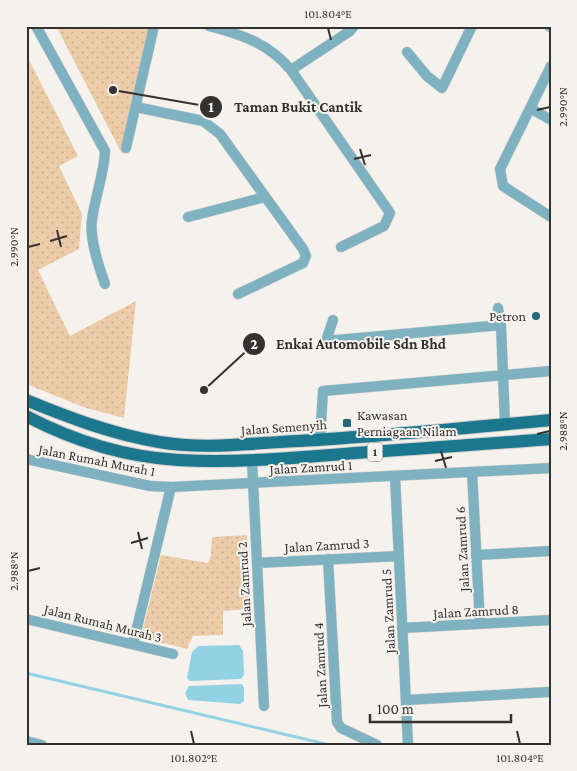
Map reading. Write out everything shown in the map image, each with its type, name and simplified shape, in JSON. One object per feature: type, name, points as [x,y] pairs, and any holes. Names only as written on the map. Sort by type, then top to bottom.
[{"type":"main road","name":"Jalan Semenyih","points":[[26,400],[82,423],[160,443],[213,446],[320,440],[551,420]]},
{"type":"main road","name":"1","points":[[26,416],[49,428],[100,446],[132,454],[176,460],[252,461],[551,439]]},
{"type":"main road","points":[[532,422],[551,425]]},
{"type":"street","points":[[36,26],[105,151],[105,168],[91,222],[96,258],[105,284]]},
{"type":"street","points":[[126,148],[154,26]]},
{"type":"street","points":[[209,26],[239,34],[267,47],[280,57],[390,213],[384,226],[341,247]]},
{"type":"street","points":[[291,70],[350,31],[354,26]]},
{"type":"street","points":[[407,52],[427,76],[442,88],[472,26]]},
{"type":"street","points":[[551,66],[500,168],[502,186],[551,217]]},
{"type":"street","points":[[136,107],[203,122],[220,134],[303,249],[306,256],[303,263],[238,294]]},
{"type":"street","points":[[530,108],[551,120]]},
{"type":"street","points":[[188,217],[265,197]]},
{"type":"street","points":[[498,308],[501,325],[505,424]]},
{"type":"street","points":[[333,320],[326,341],[501,325]]},
{"type":"street","points":[[320,440],[323,391],[551,371]]},
{"type":"street","name":"Jalan Rumah Murah 1","points":[[26,459],[150,486],[253,484]]},
{"type":"street","name":"Jalan Zamrud 2","points":[[252,461],[264,706]]},
{"type":"street","name":"Jalan Zamrud 1","points":[[253,484],[551,468]]},
{"type":"street","name":"Jalan Zamrud 6","points":[[472,472],[480,624]]},
{"type":"street","name":"Jalan Zamrud 5","points":[[395,476],[408,745]]},
{"type":"street","points":[[133,644],[171,487]]},
{"type":"street","points":[[476,555],[551,551]]},
{"type":"street","name":"Jalan Zamrud 3","points":[[257,563],[398,556]]},
{"type":"street","name":"Jalan Zamrud 4","points":[[328,559],[337,722],[341,728],[377,745]]},
{"type":"street","name":"Jalan Rumah Murah 3","points":[[26,618],[173,654]]},
{"type":"street","name":"Jalan Zamrud 8","points":[[402,628],[551,620]]},
{"type":"street","points":[[406,700],[548,692]]},
{"type":"street","points":[[26,741],[41,745]]},
{"type":"shaded area","points":[[56,26],[150,26],[122,154]]},
{"type":"shaded area","points":[[26,54],[78,156],[59,166],[82,214],[79,249],[38,270],[70,336],[136,301],[124,418],[86,408],[26,384]]},
{"type":"shaded area","points":[[247,535],[251,609],[223,611],[223,635],[193,636],[187,649],[147,639],[142,633],[161,555],[208,563],[211,555],[212,537]]},
{"type":"water","points":[[239,645],[243,651],[244,675],[241,679],[190,681],[187,678],[192,652],[198,646]]},
{"type":"water","points":[[242,684],[244,688],[244,701],[240,704],[188,700],[185,693],[189,686]]},
{"type":"waterway","points":[[26,673],[330,745]]},
{"type":"place","name":"Taman Bukit Cantik","points":[[113,90]]},
{"type":"place","name":"Petron","points":[[536,316]]},
{"type":"place","name":"Enkai Automobile Sdn Bhd","points":[[204,390]]},
{"type":"place","name":"Kawasan Perniagaan Nilam","points":[[347,423]]}]
